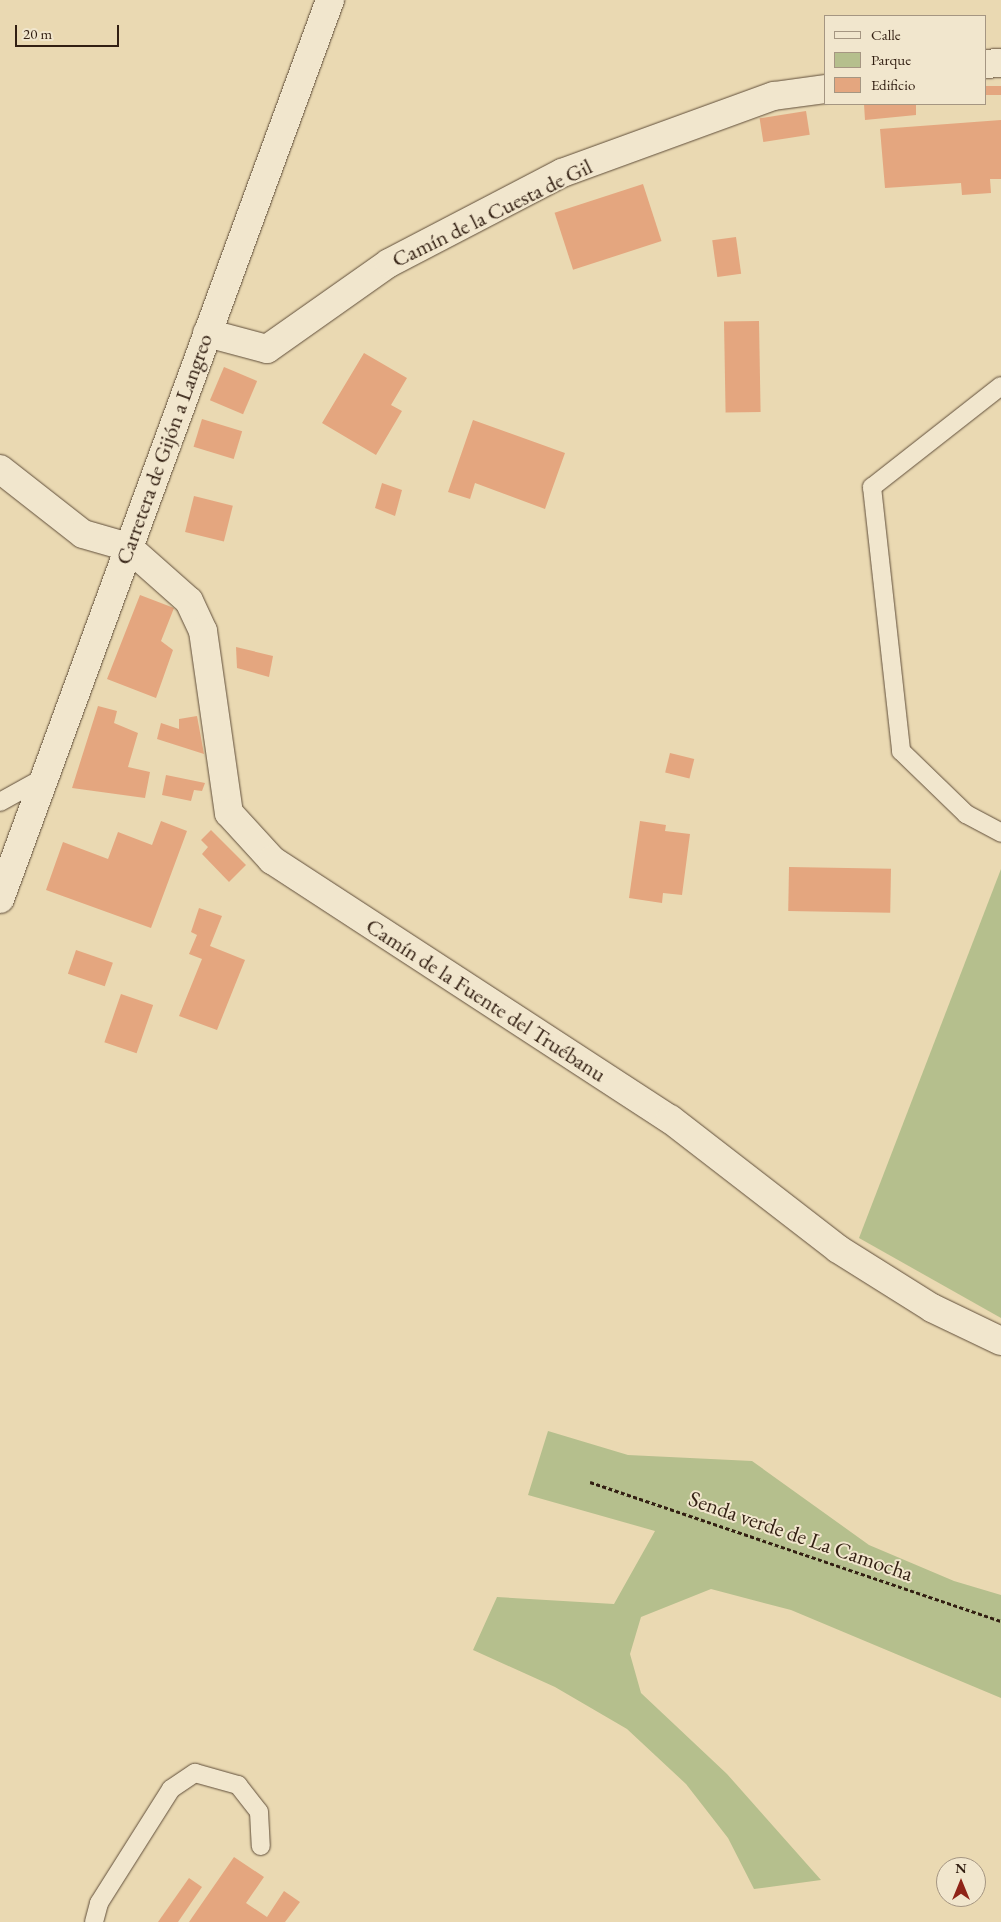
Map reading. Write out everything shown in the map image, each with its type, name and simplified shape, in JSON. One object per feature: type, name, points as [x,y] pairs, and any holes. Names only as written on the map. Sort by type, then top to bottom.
[{"type":"street","name":"Carretera de Gijón a Langreo","points":[[0,899],[330,0]]},
{"type":"street","points":[[986,64],[1001,63]]},
{"type":"street","name":"Camín de la Cuesta de Gil","points":[[207,333],[267,349],[389,263],[562,173],[774,96],[824,89]]},
{"type":"street","points":[[0,469],[83,534],[128,547]]},
{"type":"street","name":"Camín de la Fuente del Truébanu","points":[[128,547],[189,601],[203,631],[229,812],[272,860],[670,1119],[838,1249],[932,1308],[1001,1341]]},
{"type":"lane","points":[[1001,386],[872,487],[901,751],[966,814],[1001,833]]},
{"type":"lane","points":[[0,802],[44,777]]},
{"type":"lane","points":[[94,1922],[98,1903],[171,1789],[195,1773],[238,1785],[258,1812],[262,1846]]},
{"type":"path","name":"Senda verde de La Camocha","points":[[590,1482],[1001,1621]]},
{"type":"green space","points":[[1001,869],[1001,1318],[859,1238]]},
{"type":"green space","points":[[548,1431],[628,1455],[752,1461],[869,1545],[954,1581],[1001,1595],[1001,1698],[791,1610],[711,1589],[641,1617],[630,1654],[641,1693],[727,1774],[821,1880],[754,1889],[728,1838],[686,1784],[627,1729],[555,1687],[473,1650],[497,1597],[614,1604],[655,1531],[528,1495]]},
{"type":"building","points":[[986,86],[1001,86],[1001,95],[986,95]]},
{"type":"building","points":[[864,105],[916,105],[916,115],[865,120]]},
{"type":"building","points":[[806,111],[810,135],[763,142],[760,118]]},
{"type":"building","points":[[1001,120],[1001,179],[990,179],[991,193],[962,195],[961,183],[885,188],[880,129]]},
{"type":"building","points":[[643,184],[662,241],[573,270],[555,213]]},
{"type":"building","points":[[736,237],[741,274],[717,277],[712,240]]},
{"type":"building","points":[[759,321],[761,412],[726,413],[724,322]]},
{"type":"building","points":[[364,353],[407,378],[391,405],[402,411],[376,455],[322,423]]},
{"type":"building","points":[[224,367],[257,381],[243,414],[210,400]]},
{"type":"building","points":[[202,419],[242,431],[234,459],[194,447]]},
{"type":"building","points":[[473,420],[565,453],[545,509],[475,483],[470,499],[448,492]]},
{"type":"building","points":[[382,483],[402,490],[395,516],[375,508]]},
{"type":"building","points":[[194,496],[233,506],[224,542],[185,532]]},
{"type":"building","points":[[140,595],[174,608],[161,641],[173,650],[156,698],[107,679]]},
{"type":"building","points":[[236,647],[273,656],[269,677],[237,668]]},
{"type":"building","points":[[98,706],[117,711],[114,723],[138,733],[128,767],[150,772],[145,798],[72,788]]},
{"type":"building","points":[[197,716],[204,754],[157,739],[161,723],[179,729],[179,719]]},
{"type":"building","points":[[670,753],[694,759],[689,778],[665,772]]},
{"type":"building","points":[[166,775],[205,783],[202,791],[194,790],[191,801],[162,795]]},
{"type":"building","points":[[161,821],[187,831],[151,928],[46,890],[63,842],[108,859],[118,832],[152,845]]},
{"type":"building","points":[[640,821],[666,825],[665,831],[690,834],[682,895],[663,893],[662,903],[629,898]]},
{"type":"building","points":[[211,830],[246,865],[229,882],[202,854],[208,847],[201,840]]},
{"type":"building","points":[[789,867],[891,869],[890,913],[788,911]]},
{"type":"building","points":[[199,908],[222,916],[210,946],[245,960],[217,1030],[179,1016],[202,959],[189,954],[197,935],[191,932]]},
{"type":"building","points":[[76,950],[113,963],[105,986],[68,974]]},
{"type":"building","points":[[121,994],[153,1005],[137,1053],[104,1042]]},
{"type":"building","points":[[234,1857],[264,1877],[246,1903],[267,1917],[284,1891],[300,1902],[285,1922],[189,1922]]},
{"type":"building","points":[[189,1878],[202,1887],[178,1922],[158,1922]]}]
